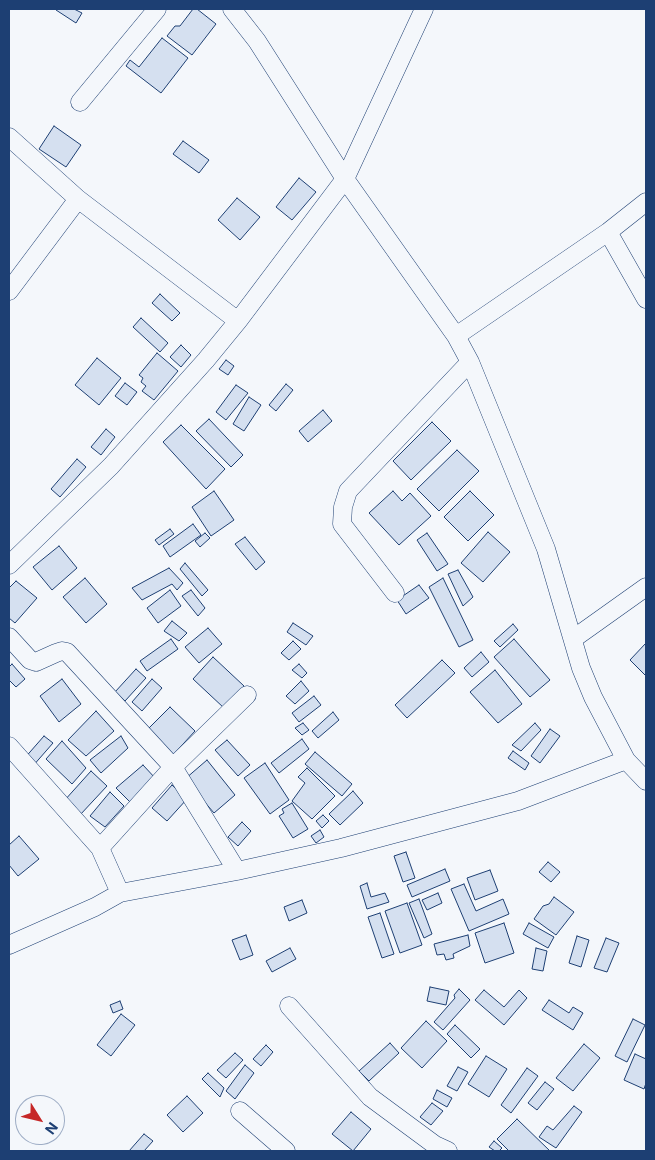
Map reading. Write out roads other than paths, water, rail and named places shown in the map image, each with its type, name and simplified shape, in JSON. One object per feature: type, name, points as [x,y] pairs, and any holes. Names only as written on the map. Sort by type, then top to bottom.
[{"type":"street","points":[[80,102],[157,9]]},
{"type":"street","points":[[232,9],[262,48],[346,179],[456,336],[470,362],[546,549],[581,668],[590,690],[626,760],[646,779]]},
{"type":"street","points":[[9,565],[111,466],[238,321],[346,179],[424,9]]},
{"type":"street","points":[[9,137],[78,200],[238,321]]},
{"type":"street","points":[[9,292],[78,200]]},
{"type":"street","points":[[456,336],[608,232],[646,202]]},
{"type":"street","points":[[608,232],[646,299]]},
{"type":"street","points":[[395,593],[342,524],[343,507],[348,491],[470,362]]},
{"type":"street","points":[[573,639],[646,587]]},
{"type":"street","points":[[9,638],[30,660],[36,662],[62,651],[67,652],[174,767],[237,871]]},
{"type":"street","points":[[100,848],[174,767],[247,695]]},
{"type":"street","points":[[9,746],[100,848],[120,893]]},
{"type":"street","points":[[9,946],[95,907],[120,893],[237,871],[341,848],[518,801],[626,760]]},
{"type":"street","points":[[289,1006],[370,1097],[435,1145],[448,1151]]},
{"type":"street","points":[[240,1111],[286,1151]]}]
